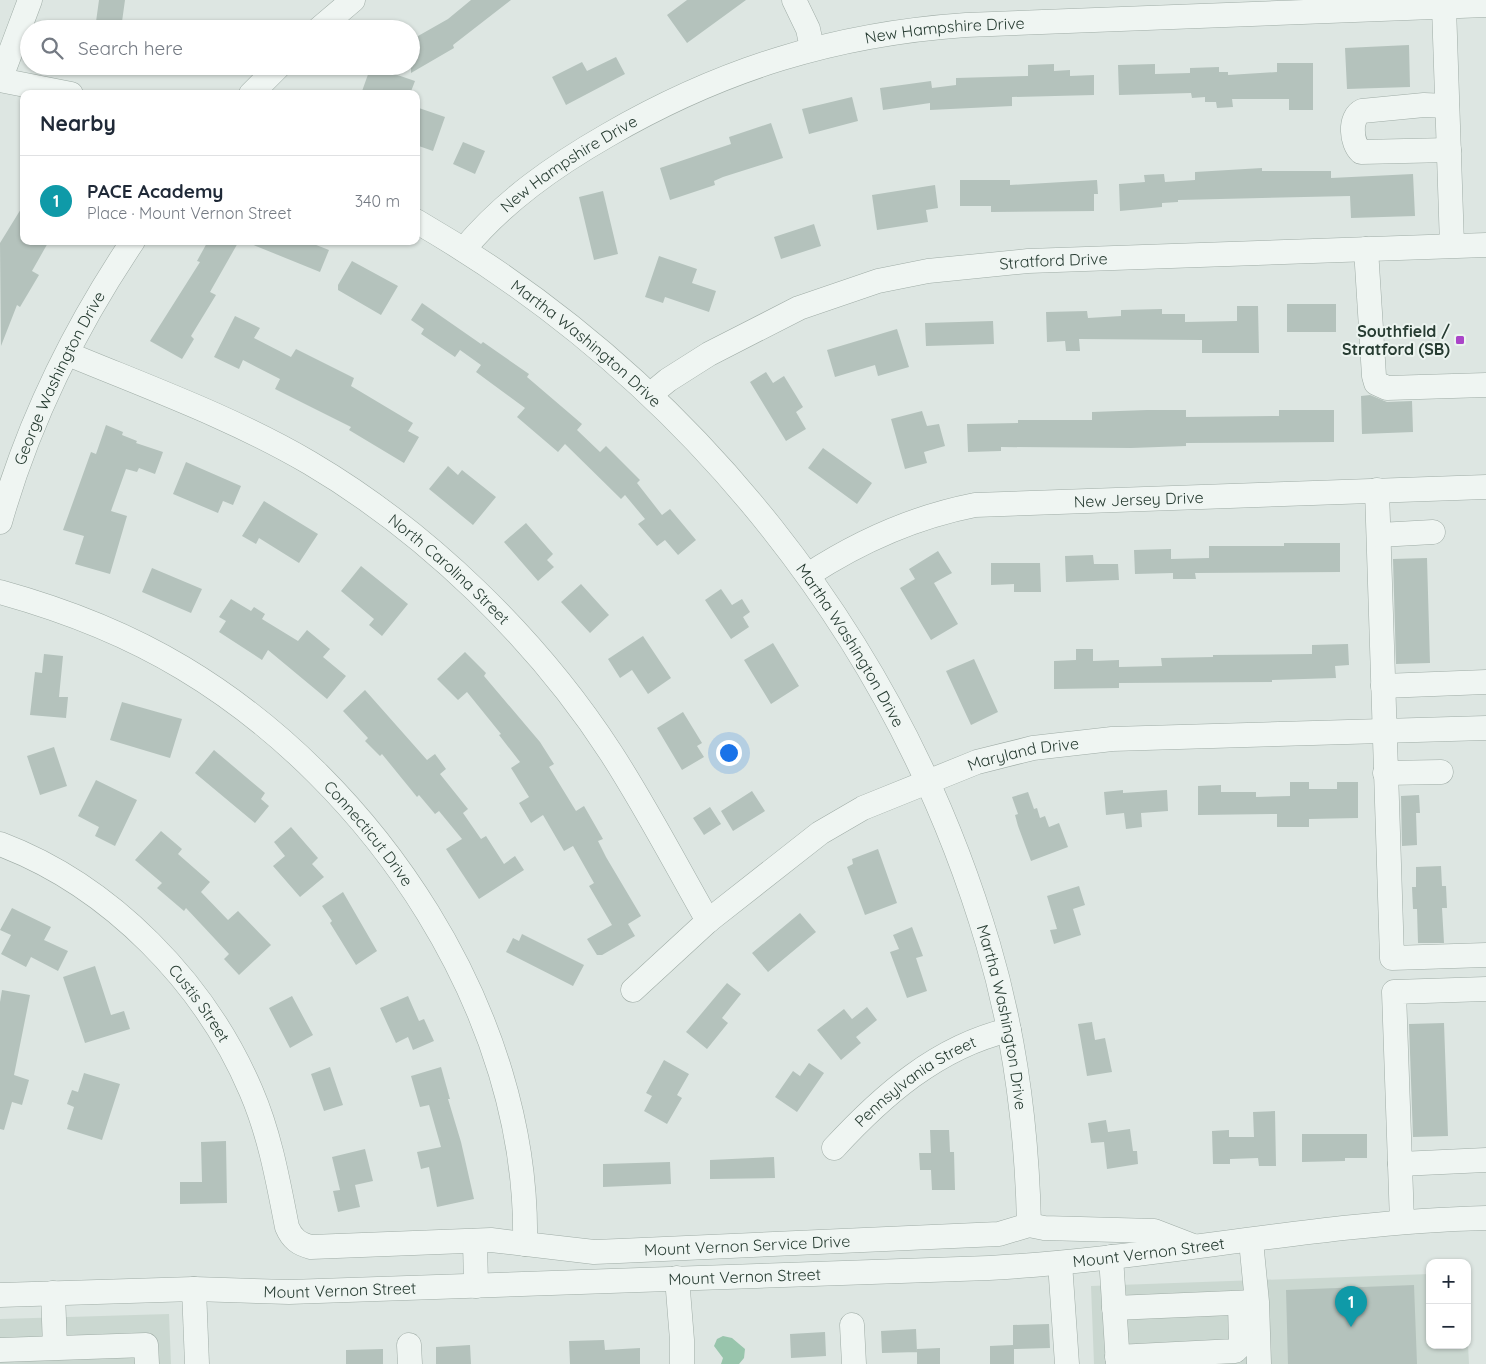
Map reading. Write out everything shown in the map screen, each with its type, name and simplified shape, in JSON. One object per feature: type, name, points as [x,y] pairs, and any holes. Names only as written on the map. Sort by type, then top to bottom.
[{"type":"street","points":[[22,20],[30,0]]},
{"type":"street","points":[[330,20],[353,0]]},
{"type":"street","points":[[794,0],[808,29],[812,48]]},
{"type":"street","name":"New Hampshire Drive","points":[[464,249],[487,222],[549,172],[638,117],[692,91],[746,69],[812,48],[888,33],[956,26],[1358,5],[1486,5]]},
{"type":"street","points":[[1444,6],[1452,246]]},
{"type":"street","points":[[20,27],[0,80],[51,90]]},
{"type":"street","points":[[255,90],[270,75]]},
{"type":"street","points":[[1448,106],[1424,105],[1356,113],[1354,118],[1354,142],[1361,152],[1449,150]]},
{"type":"street","name":"Martha Washington Drive","points":[[420,223],[464,249],[572,327],[651,394],[724,470],[808,575],[836,616],[885,700],[926,780],[953,840],[971,889],[989,946],[1008,1030],[1025,1140],[1029,1225]]},
{"type":"street","name":"George Washington Drive","points":[[0,522],[26,444],[68,354],[109,278],[130,245]]},
{"type":"street","name":"Stratford Drive","points":[[651,394],[668,380],[709,354],[799,308],[848,290],[902,276],[1002,262],[1486,245]]},
{"type":"street","points":[[1366,249],[1376,383],[1387,388],[1486,385]]},
{"type":"street","name":"North Carolina Street","points":[[68,354],[238,424],[308,462],[373,505],[468,583],[535,654],[593,727],[637,796],[708,921]]},
{"type":"street","name":"New Jersey Drive","points":[[808,575],[859,544],[901,526],[929,516],[975,505],[1486,487]]},
{"type":"street","points":[[1377,490],[1392,958],[1486,955]]},
{"type":"street","points":[[1378,535],[1433,532]]},
{"type":"street","name":"Connecticut Drive","points":[[0,592],[84,618],[124,636],[184,668],[233,701],[283,740],[326,781],[370,830],[435,926],[468,990],[488,1039],[504,1085],[516,1139],[524,1207],[525,1244]]},
{"type":"street","points":[[1383,686],[1486,682]]},
{"type":"street","name":"Maryland Drive","points":[[633,990],[708,921],[820,833],[862,808],[926,780],[1004,754],[1088,741],[1152,737],[1486,728]]},
{"type":"street","points":[[1385,773],[1441,772]]},
{"type":"street","name":"Custis Street","points":[[0,844],[75,882],[116,912],[169,965],[201,1005],[225,1042],[251,1091],[269,1144],[287,1227],[296,1241]]},
{"type":"street","points":[[1402,1222],[1394,992],[1486,989]]},
{"type":"street","name":"Pennsylvania Street","points":[[834,1148],[884,1098],[931,1063],[979,1039],[1008,1030]]},
{"type":"street","points":[[1400,1164],[1486,1160]]},
{"type":"street","name":"Mount Vernon Street","points":[[0,1295],[194,1289],[289,1292],[951,1270],[1060,1263],[1402,1222],[1486,1218]]},
{"type":"street","name":"Mount Vernon Service Drive","points":[[296,1241],[311,1247],[475,1241],[525,1244],[594,1252],[999,1234],[1029,1225],[1044,1228],[1154,1230],[1196,1247]]},
{"type":"street","points":[[475,1241],[476,1286]]},
{"type":"street","points":[[1111,1257],[1117,1360],[1235,1351],[1242,1345],[1248,1303],[1250,1241]]},
{"type":"street","points":[[1060,1263],[1067,1364]]},
{"type":"street","points":[[676,1278],[682,1340],[682,1364]]},
{"type":"street","points":[[194,1289],[197,1364]]},
{"type":"street","points":[[53,1293],[55,1347]]},
{"type":"street","points":[[1114,1308],[1248,1303]]},
{"type":"street","points":[[1248,1303],[1259,1364]]},
{"type":"street","points":[[852,1325],[854,1364]]},
{"type":"street","points":[[0,1350],[146,1345],[147,1364]]},
{"type":"shaded area","points":[[1426,1274],[1426,1349],[1468,1349],[1469,1364],[1094,1364],[1091,1286]]},
{"type":"shaded area","points":[[169,1314],[171,1364],[0,1364],[0,1319]]},
{"type":"shaded area","points":[[723,1336],[732,1338],[745,1349],[744,1358],[739,1364],[721,1364],[723,1358],[714,1346],[717,1339]]},
{"type":"building","points":[[99,0],[125,0],[122,20],[96,20]]},
{"type":"building","points":[[471,0],[511,0],[453,45],[454,48],[420,68],[420,35],[448,19]]},
{"type":"building","points":[[687,0],[746,0],[687,43],[667,15]]},
{"type":"building","points":[[1409,45],[1410,87],[1347,89],[1345,48]]},
{"type":"building","points":[[616,57],[625,74],[566,105],[552,77],[582,62],[587,71]]},
{"type":"building","points":[[1277,63],[1313,63],[1313,110],[1289,110],[1289,99],[1232,99],[1233,107],[1217,108],[1216,102],[1205,102],[1205,97],[1192,98],[1191,93],[1119,95],[1118,65],[1155,64],[1155,74],[1190,73],[1190,68],[1219,67],[1219,72],[1228,72],[1228,75],[1277,72]]},
{"type":"building","points":[[1054,64],[1054,71],[1070,70],[1070,76],[1094,75],[1094,95],[1012,97],[1012,106],[930,110],[930,103],[883,110],[880,88],[931,81],[932,88],[956,85],[956,78],[1028,76],[1028,65]]},
{"type":"building","points":[[368,75],[397,75],[415,81],[412,90],[362,90]]},
{"type":"building","points":[[852,97],[858,121],[809,134],[802,109]]},
{"type":"building","points":[[420,108],[445,117],[433,151],[420,146]]},
{"type":"building","points":[[771,123],[783,158],[723,177],[714,181],[715,185],[670,200],[660,168],[731,144],[729,137]]},
{"type":"building","points":[[463,142],[485,151],[475,174],[453,164]]},
{"type":"building","points":[[1262,168],[1262,171],[1331,171],[1331,178],[1413,174],[1415,216],[1351,218],[1350,196],[1178,200],[1178,202],[1162,203],[1162,207],[1120,211],[1119,184],[1145,182],[1144,175],[1164,174],[1165,182],[1195,180],[1195,172]]},
{"type":"building","points":[[960,180],[1010,180],[1010,185],[1097,180],[1098,194],[1094,194],[1094,211],[991,212],[991,206],[960,206]]},
{"type":"building","points":[[935,185],[938,208],[926,210],[928,222],[877,230],[872,195]]},
{"type":"building","points":[[603,191],[618,254],[594,260],[579,197]]},
{"type":"building","points":[[20,210],[20,245],[47,245],[32,271],[39,275],[20,307],[17,305],[1,346],[0,243]]},
{"type":"building","points":[[814,224],[821,246],[781,259],[774,237]]},
{"type":"building","points":[[206,245],[237,245],[210,292],[216,295],[191,336],[194,339],[182,359],[150,341],[200,262],[197,261]]},
{"type":"building","points":[[253,245],[316,245],[329,250],[320,272]]},
{"type":"building","points":[[659,256],[697,269],[692,283],[716,291],[709,312],[665,297],[663,303],[645,297]]},
{"type":"building","points":[[352,261],[398,286],[381,315],[338,290],[338,285]]},
{"type":"building","points":[[422,303],[481,344],[483,342],[529,374],[527,377],[582,424],[577,430],[600,452],[606,446],[640,480],[637,483],[662,515],[670,509],[696,540],[678,555],[665,540],[657,546],[638,524],[645,519],[625,495],[621,499],[565,444],[558,452],[517,417],[525,408],[476,372],[481,365],[460,350],[455,357],[421,334],[424,329],[411,320]]},
{"type":"building","points":[[1287,304],[1336,304],[1336,332],[1287,332]]},
{"type":"building","points":[[1237,306],[1258,306],[1259,353],[1202,353],[1202,340],[1079,339],[1080,351],[1066,351],[1065,341],[1047,342],[1046,312],[1087,311],[1088,318],[1121,316],[1121,310],[1162,309],[1162,314],[1185,314],[1185,322],[1237,321]]},
{"type":"building","points":[[235,316],[260,328],[254,338],[291,357],[296,349],[354,378],[351,386],[413,423],[408,431],[419,437],[404,463],[349,430],[351,427],[275,389],[280,379],[243,360],[239,369],[214,357]]},
{"type":"building","points":[[993,321],[994,344],[926,346],[925,323]]},
{"type":"building","points":[[897,329],[909,367],[878,376],[875,365],[835,377],[827,350]]},
{"type":"building","points":[[766,372],[773,383],[784,376],[803,407],[796,412],[806,429],[786,441],[750,382]]},
{"type":"building","points":[[1370,395],[1387,402],[1412,401],[1413,432],[1362,434],[1361,396]]},
{"type":"building","points":[[1186,410],[1186,417],[1279,416],[1279,410],[1334,410],[1334,442],[1186,443],[1186,446],[1131,448],[1001,447],[1001,451],[968,452],[967,424],[1018,423],[1018,420],[1092,420],[1092,412]]},
{"type":"building","points":[[922,411],[927,426],[939,424],[945,446],[924,452],[927,463],[905,469],[891,419]]},
{"type":"building","points":[[106,425],[123,432],[122,435],[137,441],[136,443],[163,452],[155,474],[139,468],[137,472],[126,469],[111,511],[127,516],[110,574],[75,564],[84,536],[63,530],[91,452],[96,454]]},
{"type":"building","points":[[823,448],[872,483],[857,504],[808,468]]},
{"type":"building","points":[[186,462],[241,486],[233,505],[223,501],[218,513],[173,494]]},
{"type":"building","points":[[448,466],[458,475],[462,470],[496,497],[473,525],[429,489]]},
{"type":"building","points":[[264,501],[318,534],[299,563],[259,538],[256,544],[242,536]]},
{"type":"building","points":[[526,523],[553,554],[547,560],[554,567],[538,581],[504,542]]},
{"type":"building","points":[[1284,543],[1340,543],[1340,572],[1195,573],[1196,579],[1173,579],[1173,573],[1135,574],[1134,550],[1171,549],[1171,559],[1209,558],[1209,546],[1284,546]]},
{"type":"building","points":[[938,551],[952,573],[934,583],[958,624],[931,640],[900,588],[915,579],[909,569]]},
{"type":"building","points":[[1093,555],[1094,564],[1118,564],[1119,580],[1066,582],[1065,556]]},
{"type":"building","points":[[1427,558],[1430,663],[1396,664],[1393,559]]},
{"type":"building","points":[[991,563],[1040,563],[1041,592],[1014,592],[1014,584],[991,585]]},
{"type":"building","points":[[361,566],[408,604],[382,636],[369,625],[374,619],[341,591]]},
{"type":"building","points":[[152,568],[202,589],[191,613],[142,592]]},
{"type":"building","points":[[581,584],[609,615],[590,633],[561,602]]},
{"type":"building","points":[[721,589],[732,605],[742,599],[750,612],[743,617],[749,627],[731,639],[705,600]]},
{"type":"building","points":[[231,599],[251,611],[254,607],[265,614],[262,619],[298,641],[307,630],[330,649],[323,657],[346,676],[327,699],[268,650],[262,660],[219,632],[226,621],[219,617]]},
{"type":"building","points":[[643,636],[671,678],[648,694],[632,670],[620,678],[608,659]]},
{"type":"building","points":[[773,643],[799,686],[771,704],[744,660]]},
{"type":"building","points":[[1348,644],[1349,665],[1335,666],[1336,678],[1272,680],[1272,682],[1119,683],[1119,688],[1054,689],[1054,661],[1076,660],[1076,649],[1093,649],[1093,661],[1119,660],[1119,667],[1162,666],[1161,658],[1213,657],[1213,655],[1312,654],[1312,645]]},
{"type":"building","points":[[465,652],[486,673],[484,676],[540,742],[554,764],[549,767],[576,811],[584,806],[603,839],[598,841],[606,857],[641,916],[628,924],[635,936],[602,955],[597,955],[587,939],[612,925],[589,886],[594,883],[573,846],[564,851],[543,815],[531,823],[519,803],[529,797],[511,768],[520,762],[499,735],[501,734],[467,692],[458,700],[437,679]]},
{"type":"building","points":[[44,654],[63,656],[59,697],[68,697],[66,718],[30,715],[35,672],[42,673]]},
{"type":"building","points":[[974,659],[998,712],[971,725],[946,671]]},
{"type":"building","points":[[365,690],[427,760],[435,754],[446,769],[440,774],[468,809],[463,813],[481,839],[486,836],[504,864],[515,856],[524,870],[479,899],[446,849],[462,839],[439,811],[435,814],[419,795],[417,797],[382,754],[380,756],[365,741],[368,738],[343,711]]},
{"type":"building","points":[[122,702],[182,719],[170,758],[110,740]]},
{"type":"building","points":[[683,712],[702,743],[697,746],[704,757],[682,770],[657,728]]},
{"type":"building","points":[[54,747],[67,786],[40,795],[27,756]]},
{"type":"building","points":[[214,750],[265,793],[261,799],[269,806],[255,823],[195,773]]},
{"type":"building","points":[[96,780],[137,800],[115,846],[95,836],[99,827],[78,816]]},
{"type":"building","points":[[1290,782],[1309,782],[1309,789],[1337,789],[1337,782],[1358,782],[1358,818],[1309,819],[1309,827],[1277,827],[1277,814],[1198,815],[1198,786],[1221,785],[1221,792],[1256,792],[1256,797],[1290,796]]},
{"type":"building","points":[[1123,790],[1123,793],[1167,790],[1168,811],[1141,813],[1142,827],[1126,829],[1124,813],[1106,815],[1104,792]]},
{"type":"building","points":[[752,791],[765,811],[733,831],[721,811]]},
{"type":"building","points":[[1028,792],[1034,809],[1037,808],[1040,818],[1045,816],[1049,827],[1059,823],[1068,847],[1031,861],[1018,826],[1015,815],[1018,814],[1012,797]]},
{"type":"building","points":[[1419,795],[1420,813],[1416,813],[1417,845],[1402,846],[1401,796]]},
{"type":"building","points":[[710,807],[721,824],[704,835],[693,818]]},
{"type":"building","points":[[291,827],[318,858],[312,864],[324,877],[300,897],[273,866],[285,856],[274,842]]},
{"type":"building","points":[[161,831],[182,849],[178,854],[210,882],[201,892],[228,920],[238,911],[271,945],[239,975],[224,959],[229,954],[186,908],[184,911],[157,888],[162,883],[135,860]]},
{"type":"building","points":[[878,849],[897,903],[865,915],[847,867],[853,864],[852,859]]},
{"type":"building","points":[[1441,866],[1442,886],[1446,886],[1447,908],[1442,908],[1444,943],[1418,943],[1417,909],[1413,909],[1412,887],[1416,887],[1416,867]]},
{"type":"building","points":[[1079,886],[1085,905],[1073,909],[1081,935],[1054,944],[1050,930],[1057,929],[1047,896]]},
{"type":"building","points":[[343,892],[377,951],[356,965],[330,923],[332,921],[322,906]]},
{"type":"building","points":[[12,908],[51,927],[44,940],[68,951],[58,971],[31,957],[26,967],[1,954],[11,935],[0,930]]},
{"type":"building","points":[[800,913],[816,932],[768,972],[752,953]]},
{"type":"building","points":[[912,927],[923,956],[916,958],[927,991],[907,998],[890,952],[899,949],[893,935]]},
{"type":"building","points":[[522,934],[584,965],[573,986],[506,952],[513,938],[519,941]]},
{"type":"building","points":[[95,966],[111,1015],[124,1011],[130,1029],[85,1043],[63,977]]},
{"type":"building","points":[[727,983],[741,994],[722,1018],[728,1023],[707,1049],[686,1032]]},
{"type":"building","points":[[2,990],[30,995],[14,1075],[29,1080],[22,1105],[12,1102],[4,1130],[0,1129],[0,1002]]},
{"type":"building","points":[[292,996],[313,1035],[290,1048],[269,1008]]},
{"type":"building","points":[[408,996],[419,1021],[424,1019],[434,1041],[413,1050],[408,1037],[396,1043],[380,1008]]},
{"type":"building","points":[[867,1007],[877,1020],[856,1037],[861,1043],[841,1060],[817,1030],[844,1009],[852,1019]]},
{"type":"building","points":[[1092,1022],[1095,1040],[1105,1038],[1112,1072],[1087,1076],[1078,1024]]},
{"type":"building","points":[[1444,1023],[1448,1136],[1413,1137],[1409,1024]]},
{"type":"building","points":[[664,1060],[689,1074],[677,1095],[682,1098],[667,1124],[644,1111],[652,1096],[646,1093]]},
{"type":"building","points":[[809,1063],[824,1073],[797,1112],[775,1097],[793,1071],[800,1076]]},
{"type":"building","points":[[330,1067],[343,1105],[324,1111],[311,1074]]},
{"type":"building","points":[[441,1067],[474,1199],[437,1207],[429,1167],[421,1169],[417,1152],[441,1147],[429,1105],[420,1107],[411,1076]]},
{"type":"building","points":[[84,1073],[120,1084],[102,1140],[67,1129],[74,1107],[67,1104],[72,1090],[78,1092]]},
{"type":"building","points":[[1275,1111],[1276,1166],[1259,1166],[1258,1158],[1230,1159],[1230,1164],[1213,1164],[1212,1131],[1229,1130],[1229,1137],[1254,1137],[1253,1112]]},
{"type":"building","points":[[1106,1120],[1108,1132],[1130,1129],[1133,1151],[1137,1151],[1138,1164],[1107,1169],[1104,1142],[1091,1143],[1088,1123]]},
{"type":"building","points":[[930,1130],[949,1130],[950,1152],[954,1152],[955,1190],[932,1190],[931,1170],[920,1170],[919,1153],[931,1153]]},
{"type":"building","points":[[1302,1134],[1367,1134],[1367,1158],[1345,1158],[1345,1161],[1302,1162]]},
{"type":"building","points":[[226,1141],[227,1203],[180,1204],[180,1182],[202,1182],[201,1142]]},
{"type":"building","points":[[365,1149],[373,1181],[355,1185],[360,1207],[338,1212],[333,1191],[340,1190],[332,1157]]},
{"type":"building","points":[[774,1157],[775,1178],[710,1179],[710,1160]]},
{"type":"building","points":[[670,1162],[671,1184],[603,1187],[603,1164]]},
{"type":"building","points":[[1414,1285],[1417,1364],[1288,1364],[1286,1290]]},
{"type":"building","points":[[1049,1324],[1050,1348],[1014,1349],[1014,1364],[990,1364],[990,1346],[1013,1345],[1013,1325]]},
{"type":"building","points":[[916,1329],[917,1352],[882,1353],[881,1331]]},
{"type":"building","points":[[825,1332],[826,1356],[791,1358],[790,1334]]},
{"type":"building","points":[[604,1340],[605,1350],[640,1348],[640,1364],[570,1364],[569,1341]]},
{"type":"building","points":[[470,1345],[471,1364],[436,1364],[436,1347]]},
{"type":"building","points":[[940,1348],[940,1364],[917,1364],[917,1349]]},
{"type":"building","points":[[383,1349],[383,1364],[346,1364],[346,1350]]},
{"type":"place","name":"Southfield / Stratford (SB)","points":[[1460,340]]},
{"type":"place","name":"PACE Academy","points":[[1351,1327]]}]
